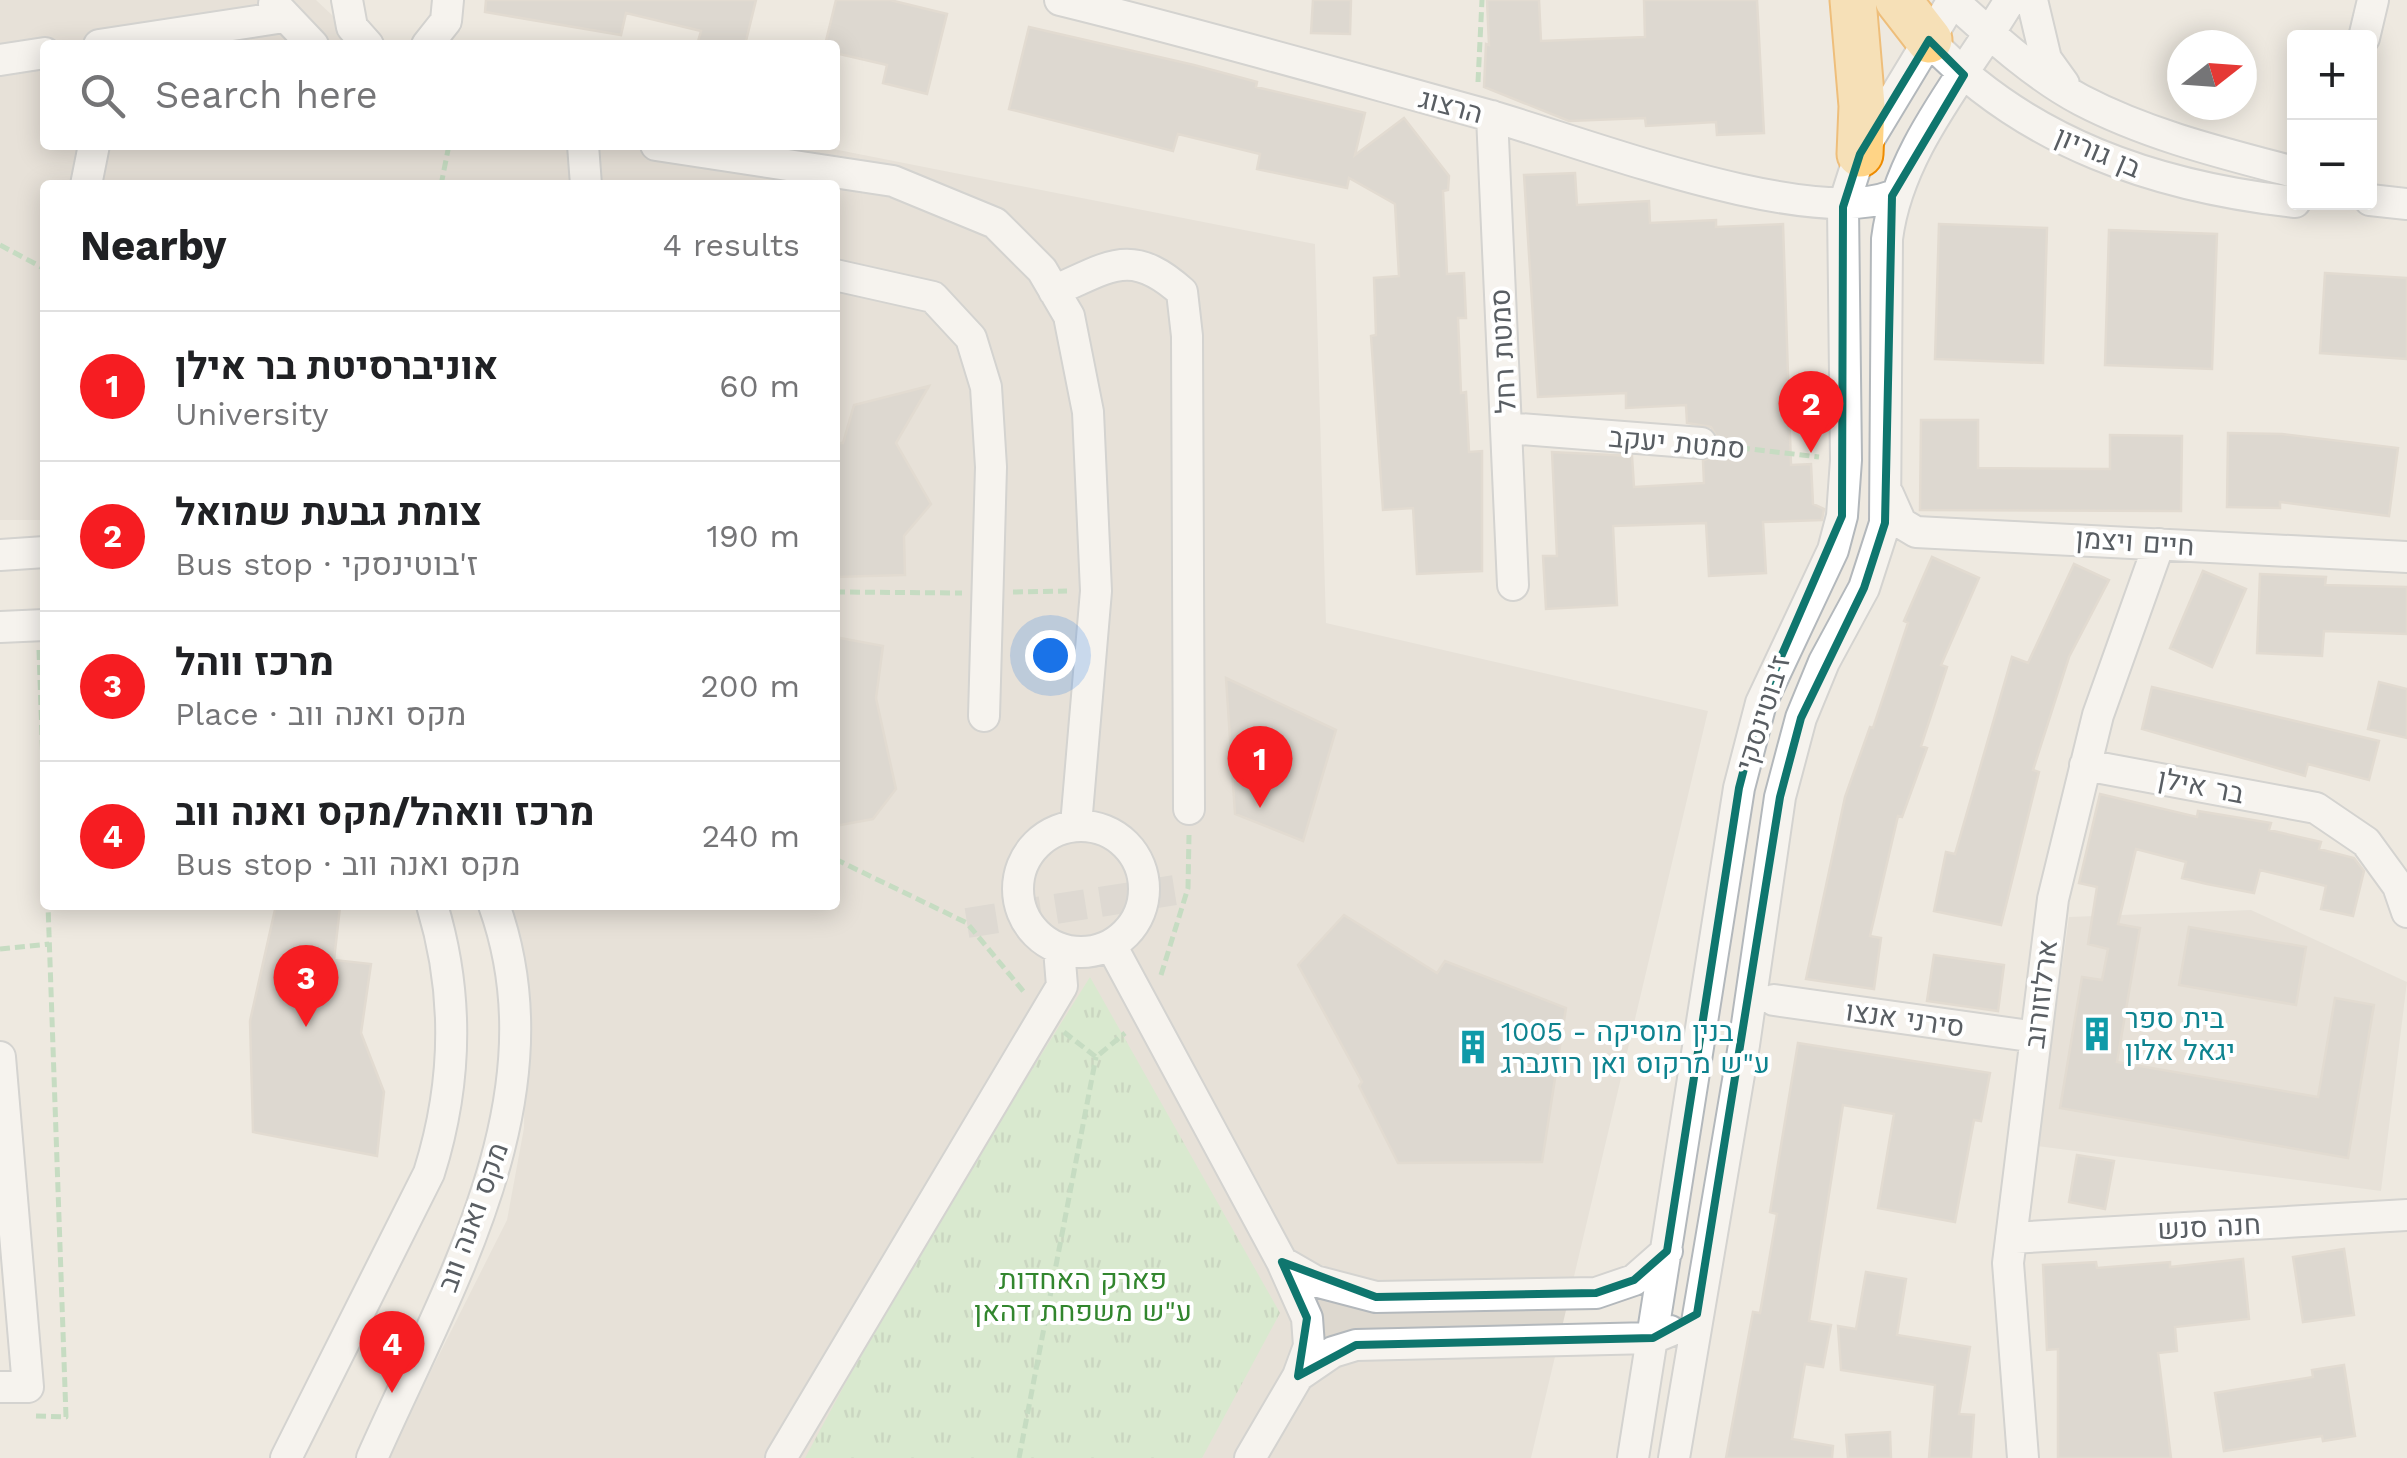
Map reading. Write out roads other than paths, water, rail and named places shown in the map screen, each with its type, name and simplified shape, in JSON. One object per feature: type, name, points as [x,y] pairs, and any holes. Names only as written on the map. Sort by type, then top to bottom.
[{"type":"highway","points":[[1854,0],[1862,106],[1860,154]]},
{"type":"highway","points":[[1898,0],[1929,40]]},
{"type":"street","points":[[347,0],[352,27],[364,40]]},
{"type":"street","points":[[431,40],[446,21],[448,0]]},
{"type":"street","name":"ז'בוטינסקי","points":[[1633,1458],[1739,788],[1761,703],[1834,550],[1842,516],[1846,460],[1843,207],[1860,154],[1953,0]]},
{"type":"street","name":"בן גוריון","points":[[1953,0],[1990,34],[2080,100],[2158,133],[2287,170]]},
{"type":"street","name":"ז'בוטינסקי","points":[[1674,1458],[1780,797],[1801,718],[1879,552],[1886,490],[1886,239],[1892,196],[1926,133],[2010,0]]},
{"type":"street","points":[[2032,0],[2046,59],[2080,100]]},
{"type":"street","points":[[2366,30],[2373,0]]},
{"type":"street","name":"הרצוג","points":[[1067,1],[1484,114],[1624,159],[1843,207]]},
{"type":"street","points":[[167,40],[208,37],[277,9],[308,40]]},
{"type":"street","name":"בן גוריון","points":[[1929,40],[1999,102],[2066,140],[2200,190],[2287,201]]},
{"type":"street","points":[[0,60],[40,54]]},
{"type":"street","points":[[1926,133],[1999,102]]},
{"type":"street","name":"סמטת רחל","points":[[1484,114],[1507,428],[1513,585]]},
{"type":"street","points":[[87,180],[93,150]]},
{"type":"street","points":[[584,150],[586,180]]},
{"type":"street","points":[[690,150],[893,180],[994,223],[1042,270],[1069,316],[1088,412],[1096,590],[1076,825]]},
{"type":"street","points":[[1843,207],[1892,196]]},
{"type":"street","points":[[2377,201],[2407,204]]},
{"type":"street","points":[[1054,291],[1116,264],[1156,269],[1182,292],[1187,336],[1190,809]]},
{"type":"street","points":[[840,275],[932,297],[971,338],[986,387],[991,467],[984,716]]},
{"type":"street","name":"סמטת יעקב","points":[[1507,428],[1701,444]]},
{"type":"street","name":"חיים ויצמן","points":[[1886,490],[1901,523],[1916,532],[2407,557]]},
{"type":"street","name":"ארלוזורוב","points":[[2023,1458],[2008,1263],[2053,899],[2098,715],[2159,544]]},
{"type":"street","points":[[0,555],[40,552]]},
{"type":"street","points":[[0,627],[40,625]]},
{"type":"street","name":"בר אילן","points":[[2086,765],[2316,808],[2366,842],[2398,886],[2407,912]]},
{"type":"street","points":[[1094,826],[1124,842],[1142,871],[1143,905],[1125,935],[1111,945],[1094,951],[1059,949],[1040,938],[1026,921],[1018,880],[1038,842],[1056,830],[1094,826]]},
{"type":"street","name":"מקס ואנה ווב","points":[[286,1458],[429,1173],[443,1128],[452,1051],[451,996],[446,953],[433,910]]},
{"type":"street","name":"מקס ואנה ווב","points":[[372,1458],[463,1252],[498,1163],[509,1114],[516,1061],[514,1004],[495,910]]},
{"type":"street","points":[[1111,945],[1282,1262],[1306,1318],[1309,1346],[1298,1376],[1250,1458]]},
{"type":"street","points":[[782,1458],[1062,986],[1059,949]]},
{"type":"street","name":"סירני אנצו","points":[[1774,1000],[2036,1037]]},
{"type":"street","points":[[0,1057],[28,1387],[0,1387]]},
{"type":"street","name":"חנה סנש","points":[[2011,1238],[2407,1215]]},
{"type":"street","points":[[1282,1262],[1315,1280],[1376,1297],[1578,1293],[1620,1288],[1667,1251]]},
{"type":"street","points":[[1298,1376],[1333,1352],[1356,1345],[1653,1338],[1698,1314]]},
{"type":"street","points":[[1571,1340],[1595,1346],[1622,1364],[1642,1403]]},
{"type":"tunnel","points":[[967,923],[1188,888]]},
{"type":"place","name":"צומת גבעת שמואל","points":[[1811,453]]},
{"type":"place","name":"אוניברסיטת בר אילן","points":[[1260,808]]},
{"type":"place","name":"מרכז ווהל","points":[[306,1027]]},
{"type":"place","name":"בית ספר יגאל אלון","points":[[2097,1034]]},
{"type":"place","name":"1005 - בנין מוסיקה ע\"ש מרקוס ואן רוזנברג","points":[[1473,1047]]},
{"type":"place","name":"מרכז וואהל/מקס ואנה ווב","points":[[392,1393]]},
{"type":"park label","name":"פארק האחדות ע\"ש משפחת דהאן","points":[[1083,1295]]}]
